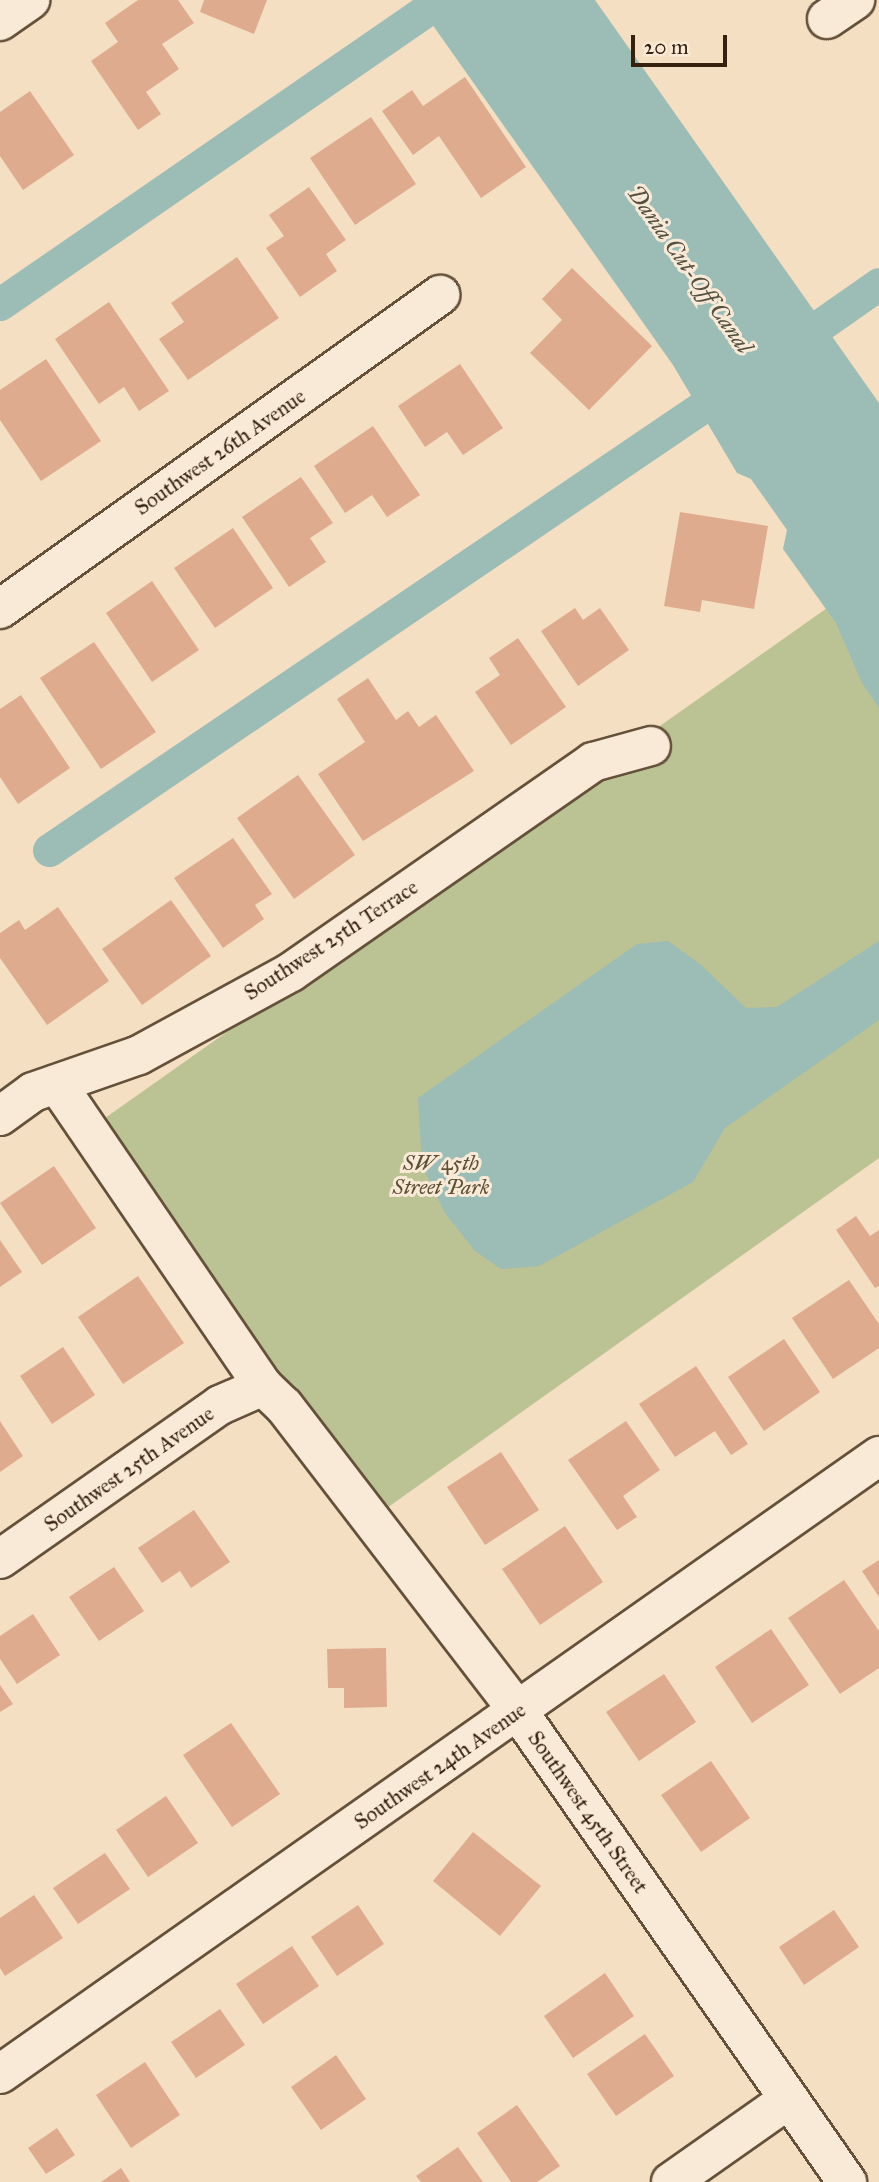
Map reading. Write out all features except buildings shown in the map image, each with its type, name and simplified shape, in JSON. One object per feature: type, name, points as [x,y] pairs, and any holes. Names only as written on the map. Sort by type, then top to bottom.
[{"type":"street","points":[[0,21],[30,0]]},
{"type":"street","name":"Southwest 26th Avenue","points":[[0,609],[440,295]]},
{"type":"street","name":"Southwest 25th Terrace","points":[[0,1116],[33,1092],[139,1055],[291,972],[593,762],[651,746]]},
{"type":"street","name":"Southwest 45th Street","points":[[57,1084],[263,1386],[284,1406],[518,1712],[847,2182]]},
{"type":"street","name":"Southwest 25th Avenue","points":[[0,1559],[220,1405],[263,1386]]},
{"type":"street","name":"Southwest 24th Avenue","points":[[0,2074],[879,1456]]},
{"type":"street","points":[[671,2182],[789,2099]]},
{"type":"green space","name":"SW 45th Street Park","points":[[844,596],[879,647],[879,1158],[377,1515],[98,1123]]},
{"type":"water","name":"Dania Cut-Off Canal","points":[[415,0],[595,0],[879,403],[879,708],[862,683],[836,623],[783,549],[787,530],[751,479],[737,473],[673,365]]},
{"type":"water","points":[[668,941],[700,964],[746,1008],[777,1007],[879,941],[879,1020],[725,1128],[693,1182],[539,1266],[501,1269],[475,1251],[445,1213],[422,1165],[418,1098],[637,944]]},
{"type":"waterway","points":[[0,304],[441,0]]},
{"type":"waterway","points":[[786,349],[879,284]]},
{"type":"waterway","points":[[49,850],[736,384]]}]
